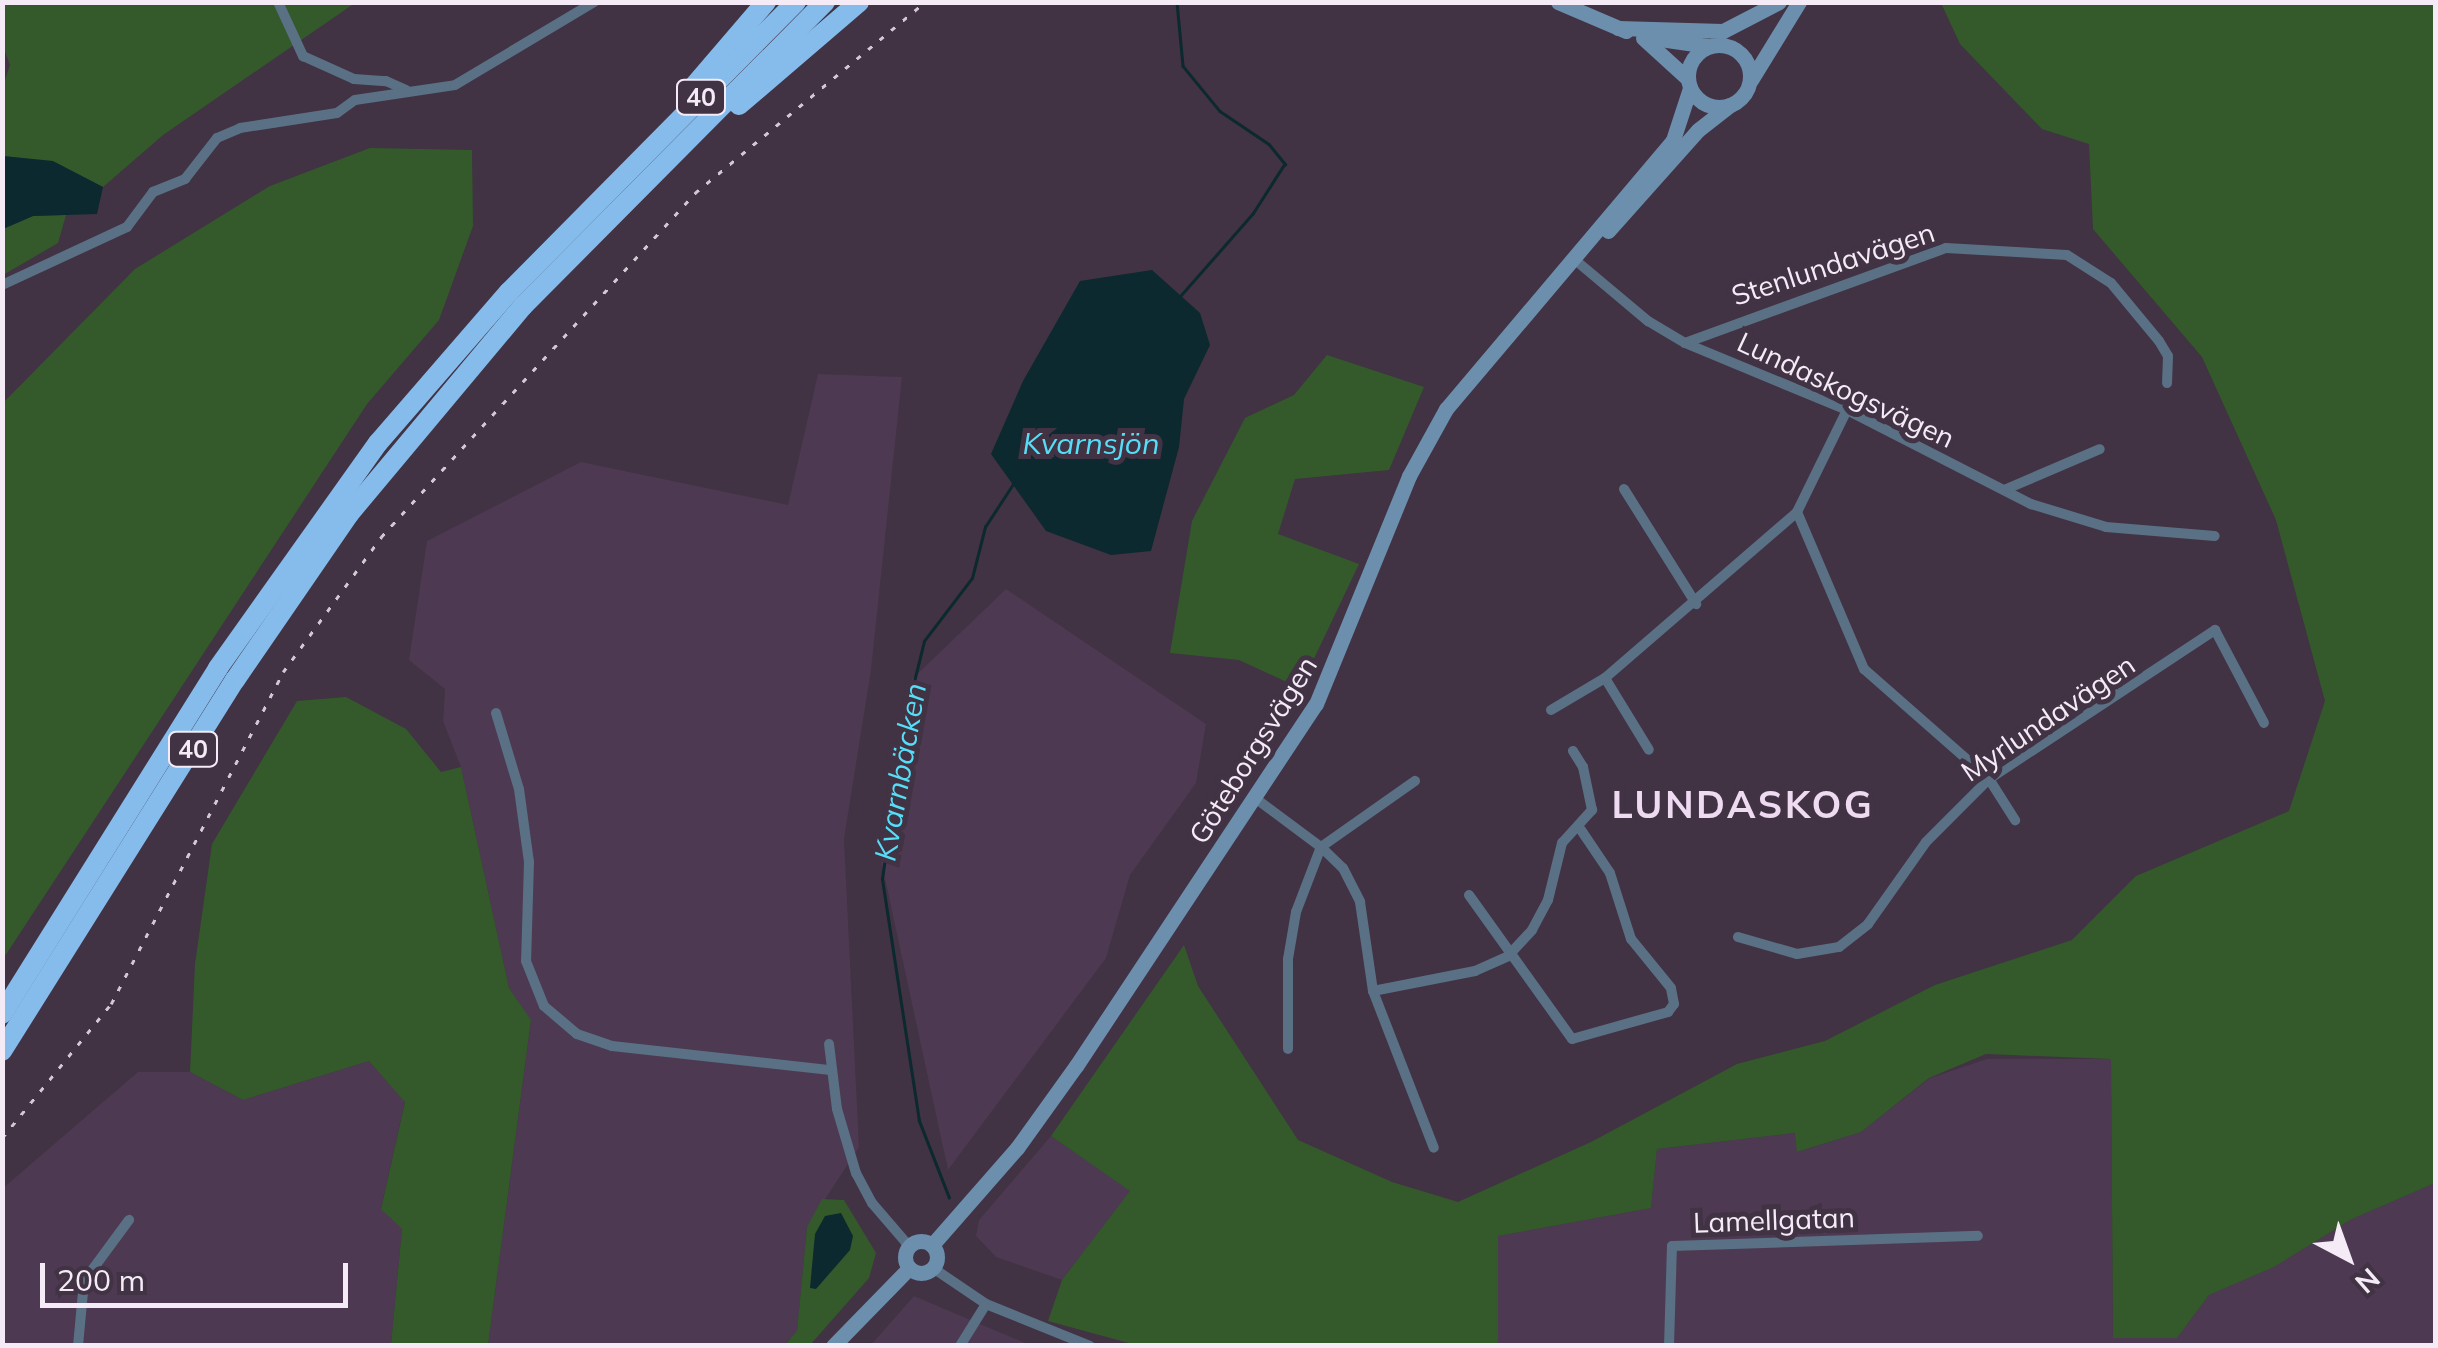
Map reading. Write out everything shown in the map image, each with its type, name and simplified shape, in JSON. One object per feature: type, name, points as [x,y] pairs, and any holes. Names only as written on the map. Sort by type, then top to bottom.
[{"type":"highway","points":[[606,191],[766,2]]},
{"type":"highway","name":"40","points":[[2,1014],[218,668],[333,502],[446,361],[606,191],[796,2]]},
{"type":"highway","name":"40","points":[[2,1051],[235,680],[349,514],[498,336],[826,2]]},
{"type":"highway","points":[[652,175],[859,2]]},
{"type":"street","points":[[278,2],[304,56],[354,79],[386,80],[407,91]]},
{"type":"street","points":[[2,285],[128,227],[153,192],[185,178],[217,138],[240,128],[337,113],[354,100],[454,84],[594,2]]},
{"type":"street","points":[[1558,2],[1640,36],[1716,46],[1745,59],[1749,84]]},
{"type":"street","points":[[1618,28],[1723,32],[1782,2]]},
{"type":"street","points":[[1689,83],[1690,62],[1782,2]]},
{"type":"street","points":[[1640,36],[1689,83],[1703,103],[1730,105],[1749,84],[1799,2]]},
{"type":"street","points":[[354,79],[354,100]]},
{"type":"street","name":"Göteborgsvägen","points":[[932,1245],[1017,1148],[1254,798],[1333,672],[1427,440],[1480,363],[1574,259],[1673,140],[1689,83]]},
{"type":"street","name":"Göteborgsvägen","points":[[1574,259],[1730,105]]},
{"type":"street","name":"Stenlundavägen","points":[[1686,343],[1946,248],[2067,256],[2112,283],[2159,341],[2168,356],[2167,383]]},
{"type":"street","name":"Lundaskogsvägen","points":[[1574,259],[1686,343],[1847,410],[2004,490],[2106,527],[2216,536]]},
{"type":"street","points":[[1550,710],[1605,678],[1696,604],[1797,512],[1847,410]]},
{"type":"street","points":[[2004,490],[2100,449]]},
{"type":"street","points":[[1624,489],[1696,604]]},
{"type":"street","points":[[1797,512],[1864,669],[1988,779],[2015,820]]},
{"type":"street","name":"Myrlundavägen","points":[[1738,937],[1797,954],[1839,947],[1868,924],[1926,842],[1988,779],[2215,630],[2264,723]]},
{"type":"street","points":[[1605,678],[1649,750]]},
{"type":"street","points":[[496,713],[520,789],[529,862],[526,961],[544,1006],[577,1034],[612,1046],[830,1070]]},
{"type":"street","points":[[1373,991],[1475,971],[1508,956],[1548,900],[1562,844],[1581,830],[1592,810],[1583,767],[1573,751]]},
{"type":"street","points":[[1288,1049],[1288,959],[1296,912],[1322,847],[1415,782]]},
{"type":"street","points":[[1254,798],[1322,847],[1343,868],[1360,902],[1373,991],[1434,1148]]},
{"type":"street","points":[[1469,895],[1508,956],[1572,1038],[1672,1008],[1671,988],[1631,939],[1610,873],[1581,830]]},
{"type":"street","points":[[829,1044],[830,1070],[856,1173],[872,1204],[909,1246],[909,1268],[833,1346]]},
{"type":"street","points":[[78,1346],[84,1281],[129,1220]]},
{"type":"street","name":"Lamellgatan","points":[[1669,1346],[1672,1246],[1978,1236]]},
{"type":"street","points":[[909,1246],[932,1245],[934,1268]]},
{"type":"street","points":[[909,1268],[921,1274],[934,1268]]},
{"type":"street","points":[[934,1268],[986,1304],[1090,1346]]},
{"type":"street","points":[[960,1346],[986,1304]]},
{"type":"shaded area","points":[[818,374],[902,377],[871,670],[844,839],[859,1147],[807,1227],[797,1332],[784,1345],[488,1345],[531,1021],[509,988],[461,767],[443,721],[445,689],[409,660],[427,541],[581,462],[788,505]]},
{"type":"shaded area","points":[[1006,589],[1206,724],[1196,783],[1130,875],[1106,958],[948,1170],[881,860],[910,681]]},
{"type":"shaded area","points":[[1987,1059],[2111,1059],[2113,1338],[2177,1338],[2209,1295],[2274,1267],[2352,1219],[2435,1183],[2435,1345],[1498,1346],[1498,1236],[1651,1208],[1657,1149],[1796,1133],[1798,1152],[1861,1132],[1930,1078]]},
{"type":"shaded area","points":[[369,1061],[405,1101],[381,1208],[402,1229],[391,1345],[3,1345],[2,1189],[138,1072],[190,1072],[243,1100]]},
{"type":"shaded area","points":[[1051,1136],[1131,1191],[1062,1280],[996,1257],[976,1236],[979,1220]]},
{"type":"shaded area","points":[[914,1296],[1030,1345],[870,1346]]},
{"type":"green space","points":[[3,3],[355,3],[163,135],[103,187],[53,162],[3,156],[3,86],[10,65],[3,46]]},
{"type":"green space","points":[[1941,3],[2435,3],[2435,1183],[2352,1219],[2274,1267],[2209,1295],[2177,1338],[2113,1338],[2111,1059],[1986,1054],[1929,1078],[1861,1132],[1797,1152],[1795,1133],[1657,1149],[1651,1208],[1498,1236],[1498,1343],[1136,1345],[1048,1321],[1062,1280],[1130,1191],[1051,1136],[1184,945],[1198,986],[1298,1140],[1392,1182],[1458,1202],[1591,1142],[1737,1064],[1825,1041],[1935,985],[2072,940],[2136,876],[2289,811],[2325,701],[2276,520],[2202,357],[2093,229],[2089,144],[2042,129],[1960,44]]},
{"type":"green space","points":[[370,148],[472,150],[473,226],[439,320],[367,404],[3,959],[3,403],[135,269],[270,186]]},
{"type":"green space","points":[[66,215],[58,243],[3,275],[3,229],[33,216]]},
{"type":"green space","points":[[1327,355],[1424,387],[1389,470],[1295,479],[1278,534],[1359,564],[1300,688],[1239,660],[1170,653],[1192,521],[1245,418],[1294,395]]},
{"type":"green space","points":[[346,697],[406,729],[441,772],[461,767],[509,988],[531,1020],[488,1345],[391,1345],[402,1229],[381,1209],[405,1102],[369,1061],[243,1100],[190,1072],[195,964],[212,844],[297,701]]},
{"type":"green space","points":[[822,1199],[844,1200],[876,1253],[869,1278],[810,1345],[784,1346],[797,1331],[807,1227]]},
{"type":"water","points":[[3,156],[53,161],[103,187],[97,214],[33,216],[3,229]]},
{"type":"water","name":"Kvarnsjön","points":[[1152,270],[1200,313],[1210,345],[1184,399],[1179,447],[1151,551],[1111,555],[1046,531],[991,454],[1023,381],[1080,281]]},
{"type":"water","points":[[841,1213],[853,1236],[850,1250],[816,1289],[810,1288],[815,1234],[825,1216]]},
{"type":"waterway","name":"Kvarnbäcken","points":[[1177,2],[1183,66],[1220,111],[1269,144],[1285,164],[1253,214],[1181,296]]},
{"type":"waterway","name":"Kvarnbäcken","points":[[949,1198],[919,1121],[882,879],[904,722],[924,641],[972,578],[985,527],[1013,484]]},
{"type":"railway","points":[[2,1138],[111,1004],[283,672],[381,537],[695,193],[925,2]]},
{"type":"district","name":"LUNDASKOG","points":[[1743,805]]}]
